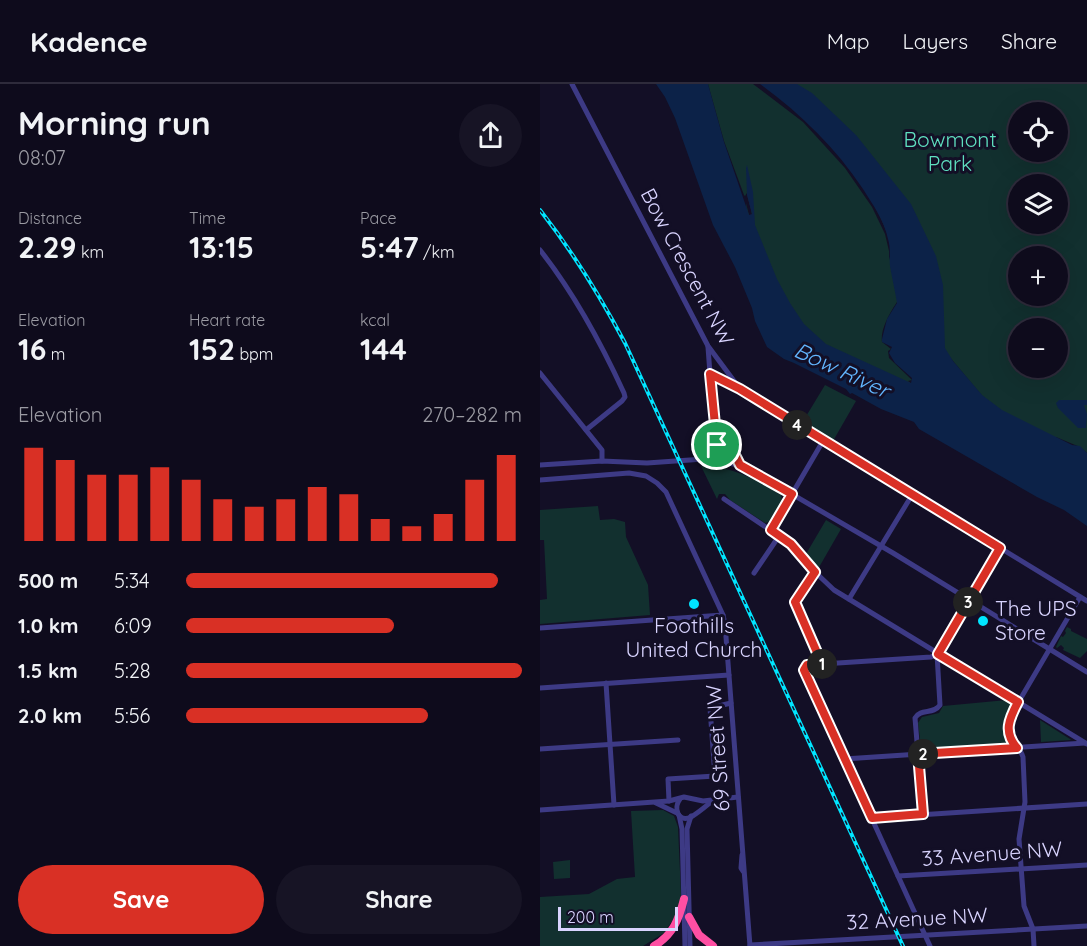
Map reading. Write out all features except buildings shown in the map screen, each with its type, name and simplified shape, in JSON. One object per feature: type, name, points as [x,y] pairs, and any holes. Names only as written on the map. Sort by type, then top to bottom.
[{"type":"highway","points":[[654,946],[673,930],[684,899]]},
{"type":"highway","points":[[689,917],[701,938],[713,946]]},
{"type":"street","name":"Bow Crescent NW","points":[[572,84],[708,346],[740,389],[1087,601]]},
{"type":"street","points":[[540,250],[555,268],[577,304],[624,393],[625,397],[622,401],[586,430]]},
{"type":"street","points":[[708,346],[715,441],[717,445],[736,457],[740,465]]},
{"type":"street","points":[[540,373],[602,450],[602,461]]},
{"type":"street","points":[[710,374],[740,389]]},
{"type":"street","points":[[771,530],[823,441]]},
{"type":"street","points":[[540,465],[602,461],[647,463],[704,459],[740,465],[881,546],[1087,672]]},
{"type":"street","name":"69 Street NW","points":[[540,480],[629,473],[650,478],[661,486],[668,496],[723,615],[750,946]]},
{"type":"street","points":[[849,599],[912,495]]},
{"type":"street","points":[[724,499],[799,551],[828,585],[1086,743]]},
{"type":"street","points":[[754,573],[779,536]]},
{"type":"street","points":[[923,814],[915,718],[920,713],[934,711],[940,705],[938,654],[1000,548]]},
{"type":"street","points":[[815,572],[795,602],[822,664]]},
{"type":"street","points":[[1034,946],[1033,929],[1024,906],[1019,838],[1025,802],[1023,757],[1012,741],[1008,720],[1080,597]]},
{"type":"street","points":[[540,628],[723,615]]},
{"type":"street","points":[[930,946],[804,670],[807,665],[931,657],[938,654]]},
{"type":"street","points":[[540,688],[729,675]]},
{"type":"street","points":[[606,683],[614,805]]},
{"type":"street","points":[[669,801],[668,779],[715,776],[710,708],[731,703]]},
{"type":"street","points":[[540,749],[678,740]]},
{"type":"street","points":[[844,759],[1086,743]]},
{"type":"street","points":[[540,810],[669,801],[681,798],[713,801],[738,798]]},
{"type":"street","points":[[681,798],[676,803],[682,829],[685,946]]},
{"type":"street","points":[[690,798],[696,806],[687,829],[690,946]]},
{"type":"street","points":[[655,802],[685,818],[713,801]]},
{"type":"street","points":[[872,818],[1087,804]]},
{"type":"street","name":"33 Avenue NW","points":[[898,876],[1087,865]]},
{"type":"street","name":"32 Avenue NW","points":[[750,946],[1087,926]]},
{"type":"street","points":[[873,939],[876,946]]},
{"type":"green space","points":[[708,84],[753,84],[803,122],[845,168],[872,207],[885,234],[889,260],[890,247],[889,240],[874,205],[920,269],[889,315],[882,334],[882,342],[891,349],[888,351],[889,358],[912,380],[908,381],[912,384],[796,343],[747,222],[746,203],[749,215],[752,215],[747,193],[744,195],[724,141]]},
{"type":"green space","name":"Bowmont Park","points":[[789,84],[1087,84],[1087,453],[1080,447],[1056,437],[1029,452],[943,349],[941,294]]},
{"type":"green space","points":[[825,385],[856,401],[833,441],[802,423]]},
{"type":"green space","points":[[701,466],[723,468],[743,474],[781,495],[782,501],[771,521],[765,523],[730,500],[725,494],[719,494],[717,499]]},
{"type":"green space","points":[[598,506],[600,520],[614,519],[625,522],[626,537],[648,585],[650,615],[540,624],[540,600],[547,599],[544,540],[540,540],[540,510]]},
{"type":"green space","points":[[826,520],[841,529],[818,569],[806,554]]},
{"type":"green space","points":[[1067,627],[1087,639],[1087,651],[1080,658],[1063,650],[1061,645],[1056,647],[1061,636],[1063,637],[1066,633]]},
{"type":"green space","points":[[1007,700],[1012,704],[1005,720],[1007,744],[925,750],[921,747],[918,723],[922,717],[939,713],[943,706]]},
{"type":"green space","points":[[1040,720],[1070,739],[1071,740],[1041,742]]},
{"type":"green space","points":[[663,810],[674,816],[678,827],[681,894],[678,912],[664,933],[643,946],[540,946],[540,897],[589,894],[617,879],[635,877],[631,811]]},
{"type":"green space","points":[[570,860],[570,878],[554,879],[553,862]]},
{"type":"water","name":"Bow River","points":[[656,84],[708,84],[724,142],[749,215],[752,214],[747,195],[747,165],[753,192],[755,225],[777,279],[804,324],[826,344],[911,383],[912,378],[895,363],[889,353],[892,347],[882,342],[887,319],[897,303],[890,266],[889,242],[881,219],[871,201],[829,145],[803,119],[760,84],[797,84],[812,93],[856,135],[911,204],[936,256],[943,285],[945,348],[953,361],[982,395],[1002,410],[1072,445],[1080,446],[1087,453],[1087,526],[1064,510],[1037,497],[919,429],[914,422],[850,394],[846,389],[784,359],[767,347],[735,267],[713,225],[675,118]]},
{"type":"water","points":[[1059,400],[1087,400],[1087,405],[1084,405],[1087,414],[1086,428],[1078,428],[1058,408],[1056,403]]},
{"type":"railway","points":[[540,210],[586,275],[625,343],[903,946]]},
{"type":"place","name":"Foothills United Church","points":[[694,604]]},
{"type":"place","name":"The UPS Store","points":[[983,621]]},
{"type":"route","points":[[710,374],[740,389],[1000,548],[938,654],[1018,702],[1008,720],[1009,734],[1017,748],[918,754],[923,814],[872,818],[804,670],[807,665],[822,664],[795,602],[815,572],[791,544],[771,530],[792,494],[740,465],[736,457],[717,445],[710,374]]}]
